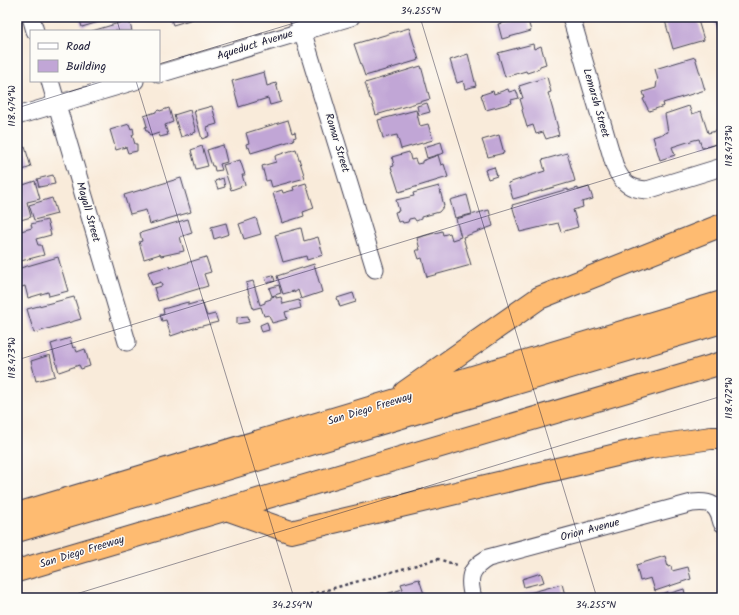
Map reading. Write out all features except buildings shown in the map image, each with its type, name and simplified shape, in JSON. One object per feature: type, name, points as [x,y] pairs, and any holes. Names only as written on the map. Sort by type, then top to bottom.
[{"type":"highway","points":[[389,403],[539,298],[722,226]]},
{"type":"highway","name":"San Diego Freeway","points":[[17,514],[722,302]]},
{"type":"highway","points":[[17,531],[722,322]]},
{"type":"highway","points":[[17,544],[722,335]]},
{"type":"highway","name":"San Diego Freeway","points":[[17,571],[722,362]]},
{"type":"highway","points":[[226,509],[291,532],[650,447],[711,438],[722,438]]},
{"type":"street","points":[[31,17],[35,30]]},
{"type":"street","name":"Aqueduct Avenue","points":[[160,74],[300,24],[351,17]]},
{"type":"street","name":"Lemarsh Street","points":[[571,17],[619,177],[629,186],[647,190],[722,167]]},
{"type":"street","name":"Romar Street","points":[[300,24],[375,269]]},
{"type":"street","name":"Mayall Street","points":[[50,82],[127,342]]},
{"type":"street","points":[[17,116],[132,82]]},
{"type":"street","name":"Orion Avenue","points":[[472,571],[478,564],[488,558],[692,503],[703,502],[712,504],[719,512],[722,523]]},
{"type":"street","points":[[472,571],[469,584],[474,598]]},
{"type":"path","points":[[298,598],[438,558],[472,571]]}]
